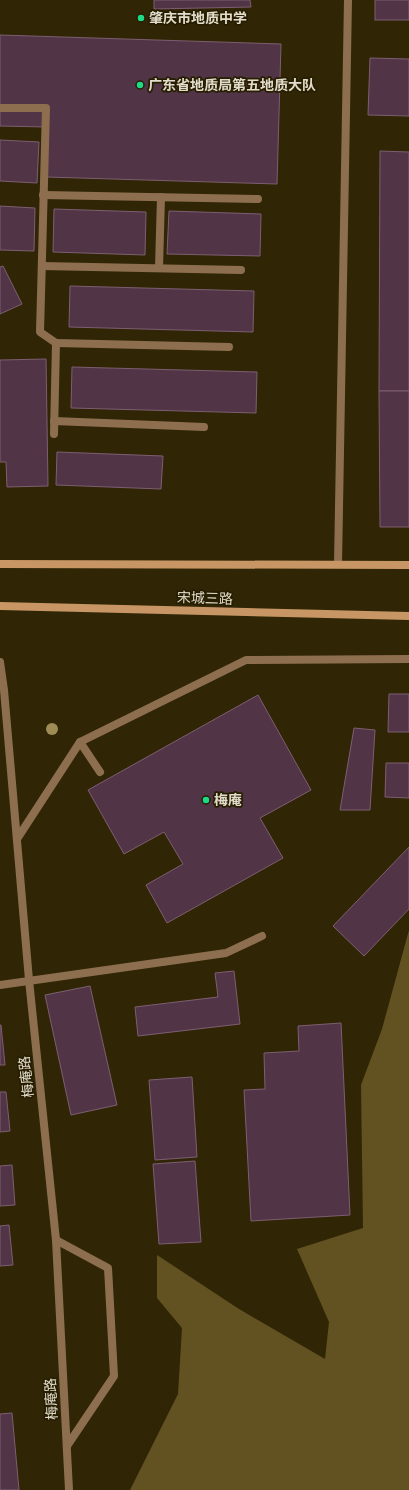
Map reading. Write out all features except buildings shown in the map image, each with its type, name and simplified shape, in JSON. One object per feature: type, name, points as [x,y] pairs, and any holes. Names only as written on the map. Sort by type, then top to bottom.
[{"type":"main road","points":[[0,564],[409,565]]},
{"type":"main road","name":"宋城三路","points":[[0,606],[409,616]]},
{"type":"street","points":[[338,564],[348,0]]},
{"type":"street","points":[[0,108],[46,108],[40,332],[56,343],[229,347]]},
{"type":"street","points":[[44,195],[258,199]]},
{"type":"street","points":[[159,268],[162,197]]},
{"type":"street","points":[[42,266],[241,270]]},
{"type":"street","points":[[54,434],[56,343]]},
{"type":"street","points":[[54,421],[204,427]]},
{"type":"street","points":[[17,839],[80,742],[246,660],[409,659]]},
{"type":"street","name":"梅庵路","points":[[0,662],[4,690],[29,980],[56,1240],[69,1490]]},
{"type":"street","points":[[80,742],[100,772]]},
{"type":"street","points":[[0,985],[226,954],[262,936]]},
{"type":"street","points":[[56,1240],[108,1268],[114,1376],[67,1446]]},
{"type":"shaded area","points":[[409,930],[409,1490],[130,1490],[178,1394],[182,1328],[157,1298],[157,1255],[239,1309],[325,1359],[329,1322],[297,1249],[363,1228],[361,1085],[382,1029]]},
{"type":"place","name":"肇庆市地质中学","points":[[141,18]]},
{"type":"place","name":"广东省地质局第五地质大队","points":[[140,85]]},
{"type":"place","name":"梅庵","points":[[206,800]]}]
